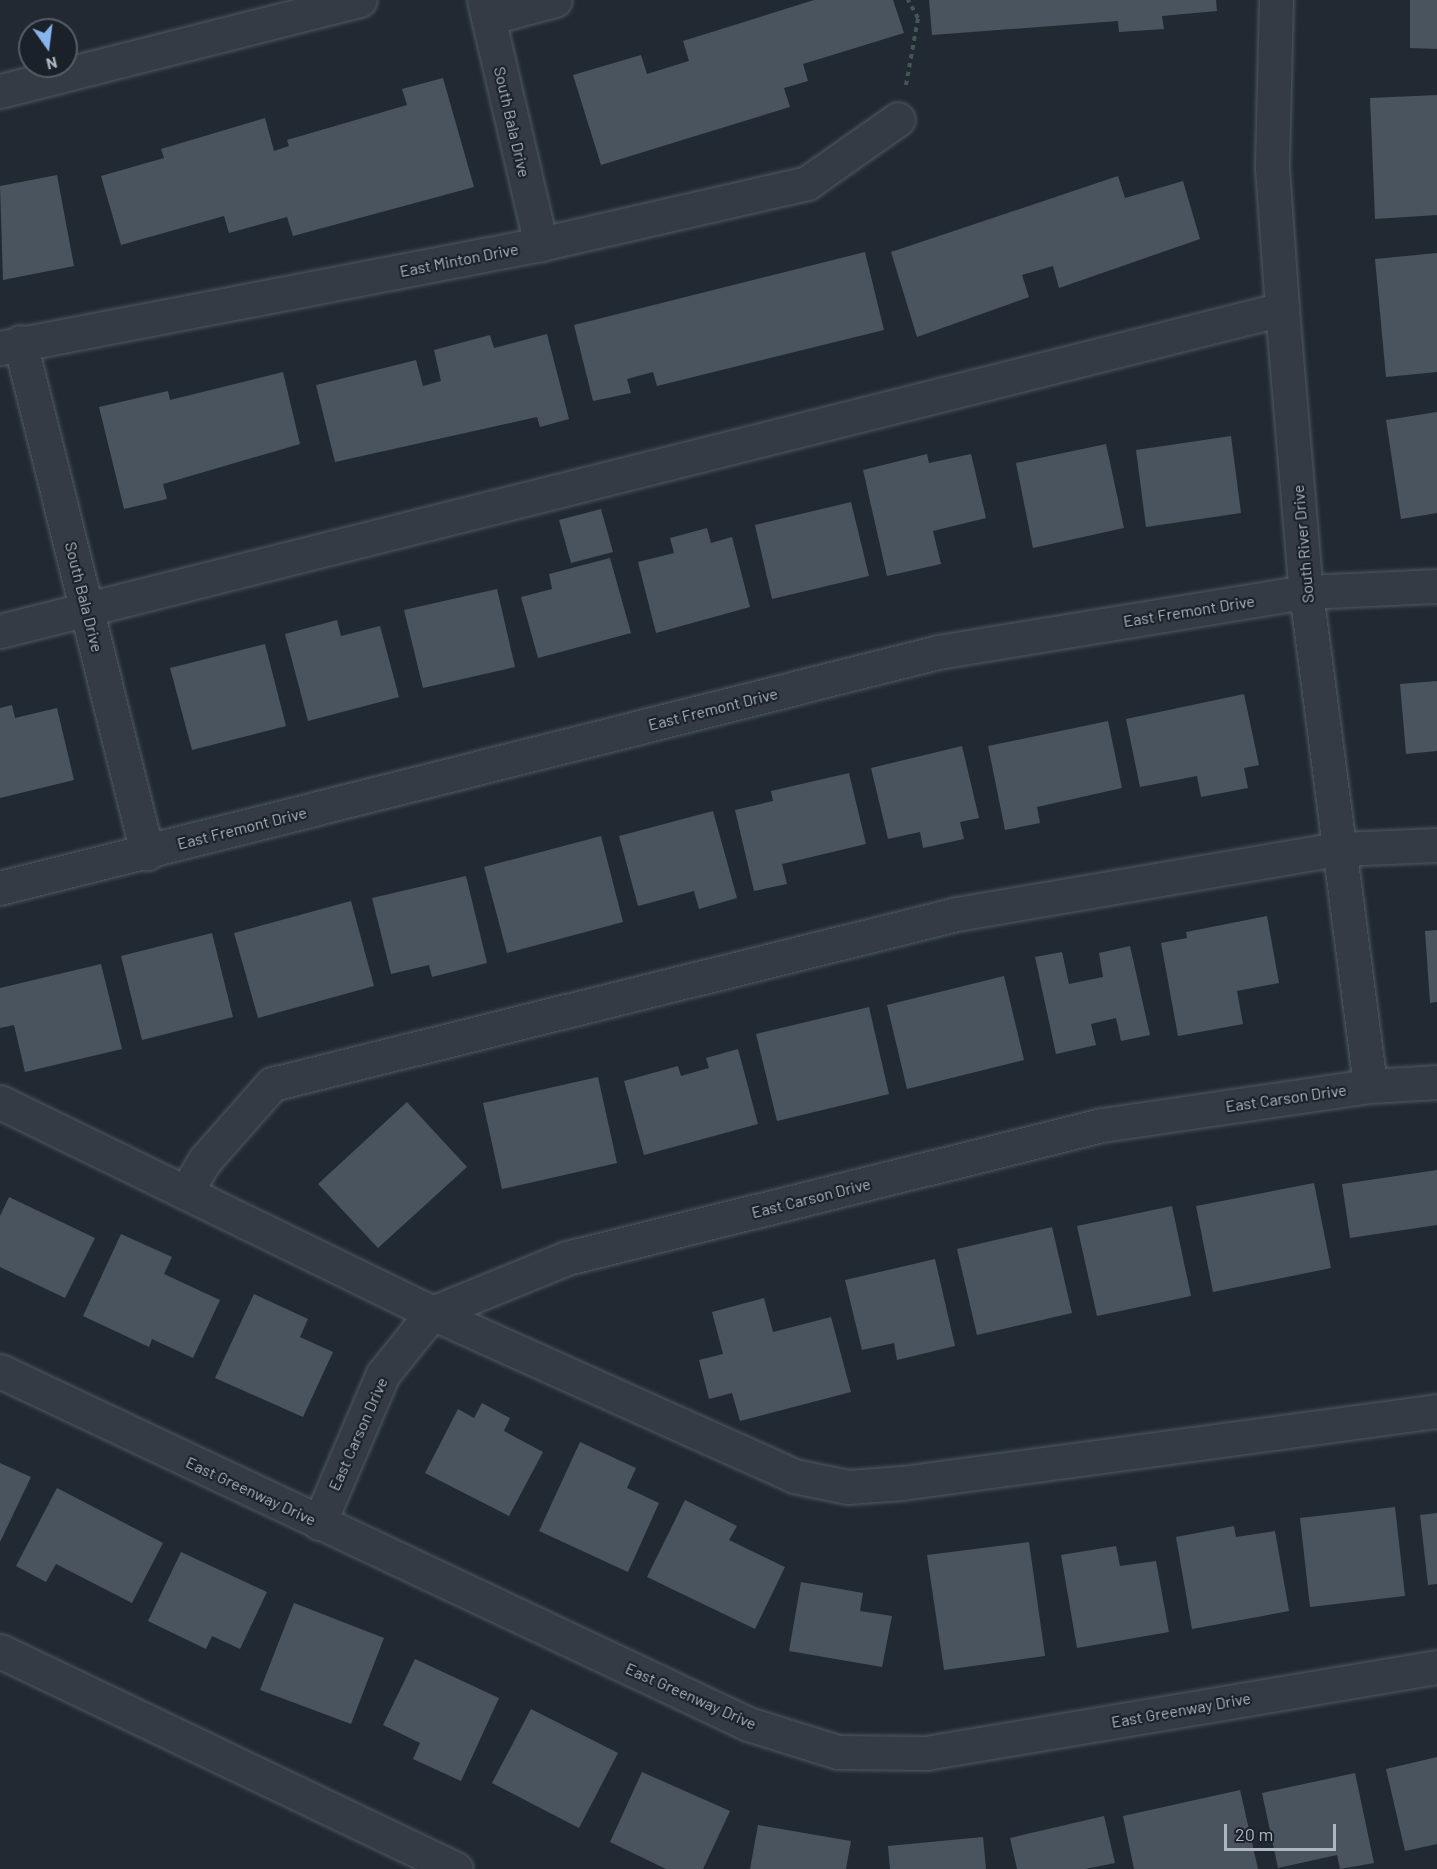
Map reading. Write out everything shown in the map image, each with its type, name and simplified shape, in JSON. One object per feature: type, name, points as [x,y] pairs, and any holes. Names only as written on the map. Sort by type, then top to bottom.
[{"type":"street","points":[[0,91],[360,0]]},
{"type":"street","points":[[486,9],[555,0]]},
{"type":"street","name":"South River Drive","points":[[1276,0],[1272,168],[1306,592],[1370,1086]]},
{"type":"street","name":"South Bala Drive","points":[[486,9],[541,244]]},
{"type":"street","name":"East Minton Drive","points":[[10,345],[541,244],[807,183],[898,119]]},
{"type":"street","points":[[0,631],[1282,309]]},
{"type":"street","name":"South Bala Drive","points":[[10,345],[87,609],[147,852]]},
{"type":"street","name":"East Fremont Drive","points":[[0,888],[938,652],[1306,592],[1437,586]]},
{"type":"street","points":[[187,1190],[205,1160],[272,1084],[957,914],[1339,849],[1437,845]]},
{"type":"street","name":"East Carson Drive","points":[[319,1523],[383,1374],[432,1313],[567,1258],[1102,1125],[1370,1086],[1437,1082]]},
{"type":"street","points":[[0,1102],[187,1190],[432,1313],[794,1476],[848,1487],[1437,1412]]},
{"type":"street","name":"East Greenway Drive","points":[[0,1371],[748,1724],[838,1752],[926,1753],[1437,1667]]},
{"type":"street","points":[[0,1651],[456,1869]]},
{"type":"path","points":[[898,119],[918,18],[908,0]]},
{"type":"building","points":[[814,0],[893,0],[904,33],[803,64],[808,81],[784,88],[790,107],[601,165],[573,75],[641,55],[647,74],[689,61],[683,41]]},
{"type":"building","points":[[929,0],[1216,0],[1217,11],[1162,16],[1164,29],[1119,32],[1118,21],[932,35]]},
{"type":"building","points":[[1410,0],[1437,0],[1437,49],[1410,48]]},
{"type":"building","points":[[443,78],[474,187],[293,236],[287,217],[229,233],[224,216],[121,245],[101,176],[164,158],[161,149],[265,118],[274,151],[289,146],[287,140],[407,105],[402,89]]},
{"type":"building","points":[[1437,95],[1437,215],[1375,219],[1370,98]]},
{"type":"building","points":[[57,175],[74,266],[3,280],[0,186]]},
{"type":"building","points":[[1118,176],[1125,198],[1183,181],[1200,239],[1059,288],[1053,266],[1022,275],[1029,297],[917,337],[891,252]]},
{"type":"building","points":[[865,252],[884,330],[657,386],[653,372],[627,379],[631,393],[593,401],[574,325]]},
{"type":"building","points":[[1437,253],[1437,372],[1386,377],[1375,259]]},
{"type":"building","points":[[547,334],[569,419],[540,427],[537,417],[335,462],[316,385],[416,360],[423,386],[441,381],[434,350],[490,335],[494,348]]},
{"type":"building","points":[[283,372],[300,444],[163,484],[167,499],[124,509],[99,407],[168,391],[170,400]]},
{"type":"building","points":[[1437,412],[1437,513],[1401,519],[1386,420]]},
{"type":"building","points":[[1231,436],[1241,513],[1146,527],[1136,450]]},
{"type":"building","points":[[1106,444],[1124,528],[1033,548],[1016,463]]},
{"type":"building","points":[[927,454],[929,463],[971,454],[986,518],[933,531],[941,564],[887,576],[863,470]]},
{"type":"building","points":[[851,502],[869,576],[772,599],[755,525]]},
{"type":"building","points":[[601,509],[613,552],[571,563],[559,520]]},
{"type":"building","points":[[707,528],[711,543],[732,537],[750,607],[656,633],[638,562],[674,553],[670,538]]},
{"type":"building","points":[[610,558],[631,633],[538,658],[521,597],[552,589],[549,574]]},
{"type":"building","points":[[497,589],[515,667],[423,688],[404,610]]},
{"type":"building","points":[[337,620],[341,636],[380,626],[399,697],[308,721],[285,634]]},
{"type":"building","points":[[265,644],[286,726],[192,750],[170,668]]},
{"type":"building","points":[[1437,681],[1437,751],[1406,754],[1400,684]]},
{"type":"building","points":[[1244,694],[1259,765],[1244,768],[1248,788],[1201,797],[1197,776],[1140,787],[1126,719]]},
{"type":"building","points":[[12,705],[15,718],[57,708],[74,780],[0,798],[0,708]]},
{"type":"building","points":[[1108,721],[1122,788],[1037,807],[1040,823],[1005,830],[988,746]]},
{"type":"building","points":[[962,746],[979,818],[960,822],[964,839],[923,848],[920,832],[888,839],[871,768]]},
{"type":"building","points":[[849,773],[866,844],[782,864],[787,884],[754,891],[735,810],[773,801],[771,791]]},
{"type":"building","points":[[713,811],[737,898],[699,909],[694,891],[638,906],[619,836]]},
{"type":"building","points":[[601,836],[623,922],[507,953],[484,867]]},
{"type":"building","points":[[466,876],[487,963],[432,977],[429,965],[391,974],[372,898]]},
{"type":"building","points":[[351,901],[374,986],[258,1018],[234,933]]},
{"type":"building","points":[[1267,916],[1279,983],[1237,991],[1243,1024],[1178,1036],[1161,943],[1187,938],[1186,932]]},
{"type":"building","points":[[1437,930],[1437,1002],[1430,1003],[1425,931]]},
{"type":"building","points":[[212,933],[233,1017],[142,1040],[121,956]]},
{"type":"building","points":[[1130,946],[1150,1035],[1121,1041],[1116,1018],[1091,1024],[1096,1045],[1056,1054],[1035,957],[1062,952],[1069,984],[1103,977],[1099,953]]},
{"type":"building","points":[[101,964],[122,1049],[25,1072],[14,1025],[0,1028],[0,988]]},
{"type":"building","points":[[1004,976],[1024,1060],[907,1089],[887,1005]]},
{"type":"building","points":[[869,1007],[889,1094],[777,1121],[756,1034]]},
{"type":"building","points":[[738,1049],[758,1124],[644,1155],[624,1081],[678,1066],[681,1076],[709,1068],[706,1058]]},
{"type":"building","points":[[598,1077],[617,1163],[502,1189],[483,1103]]},
{"type":"building","points":[[407,1102],[467,1167],[378,1248],[318,1184]]},
{"type":"building","points":[[1437,1170],[1437,1225],[1350,1238],[1342,1184]]},
{"type":"building","points":[[1314,1183],[1331,1268],[1213,1292],[1196,1206]]},
{"type":"building","points":[[9,1197],[95,1238],[65,1298],[0,1267],[0,1216]]},
{"type":"building","points":[[1172,1206],[1191,1296],[1097,1316],[1077,1226]]},
{"type":"building","points":[[1052,1227],[1072,1313],[977,1335],[957,1249]]},
{"type":"building","points":[[121,1234],[172,1257],[164,1274],[220,1300],[193,1358],[152,1339],[149,1347],[83,1316]]},
{"type":"building","points":[[935,1259],[955,1346],[897,1360],[894,1343],[862,1350],[845,1280]]},
{"type":"building","points":[[254,1294],[308,1319],[300,1337],[333,1352],[303,1417],[215,1378]]},
{"type":"building","points":[[764,1298],[773,1332],[831,1317],[851,1392],[740,1421],[732,1393],[709,1399],[699,1360],[723,1354],[712,1312]]},
{"type":"building","points":[[482,1403],[510,1418],[504,1431],[543,1452],[509,1516],[425,1473],[458,1409],[474,1418]]},
{"type":"building","points":[[580,1442],[636,1468],[627,1488],[659,1503],[628,1572],[539,1531]]},
{"type":"building","points":[[0,1463],[31,1477],[0,1542]]},
{"type":"building","points":[[57,1488],[163,1543],[132,1603],[56,1564],[46,1582],[16,1566]]},
{"type":"building","points":[[685,1500],[737,1526],[729,1540],[785,1567],[755,1629],[647,1577]]},
{"type":"building","points":[[1395,1507],[1405,1596],[1310,1607],[1300,1518]]},
{"type":"building","points":[[1437,1513],[1437,1584],[1428,1585],[1420,1515]]},
{"type":"building","points":[[1234,1526],[1236,1537],[1275,1531],[1289,1611],[1192,1629],[1176,1537]]},
{"type":"building","points":[[1029,1542],[1045,1656],[944,1670],[927,1555]]},
{"type":"building","points":[[1116,1546],[1120,1566],[1156,1561],[1169,1632],[1077,1648],[1061,1555]]},
{"type":"building","points":[[181,1552],[267,1592],[240,1649],[212,1636],[206,1649],[148,1621]]},
{"type":"building","points":[[801,1582],[863,1593],[860,1611],[892,1616],[882,1667],[789,1651]]},
{"type":"building","points":[[294,1603],[384,1638],[351,1724],[260,1690]]},
{"type":"building","points":[[415,1659],[499,1698],[461,1781],[413,1759],[420,1743],[383,1725]]},
{"type":"building","points":[[531,1709],[618,1753],[579,1828],[492,1783]]},
{"type":"building","points":[[1437,1757],[1437,1844],[1405,1851],[1386,1769]]},
{"type":"building","points":[[642,1772],[730,1811],[703,1869],[666,1869],[610,1842]]},
{"type":"building","points":[[1355,1773],[1374,1863],[1340,1869],[1337,1855],[1278,1868],[1262,1793]]},
{"type":"building","points":[[1240,1790],[1258,1869],[1134,1869],[1123,1816]]},
{"type":"building","points":[[1104,1816],[1115,1863],[1085,1869],[1017,1869],[1010,1838]]},
{"type":"building","points":[[758,1825],[851,1841],[846,1869],[750,1869]]},
{"type":"building","points":[[983,1837],[986,1869],[890,1869],[888,1846]]}]
